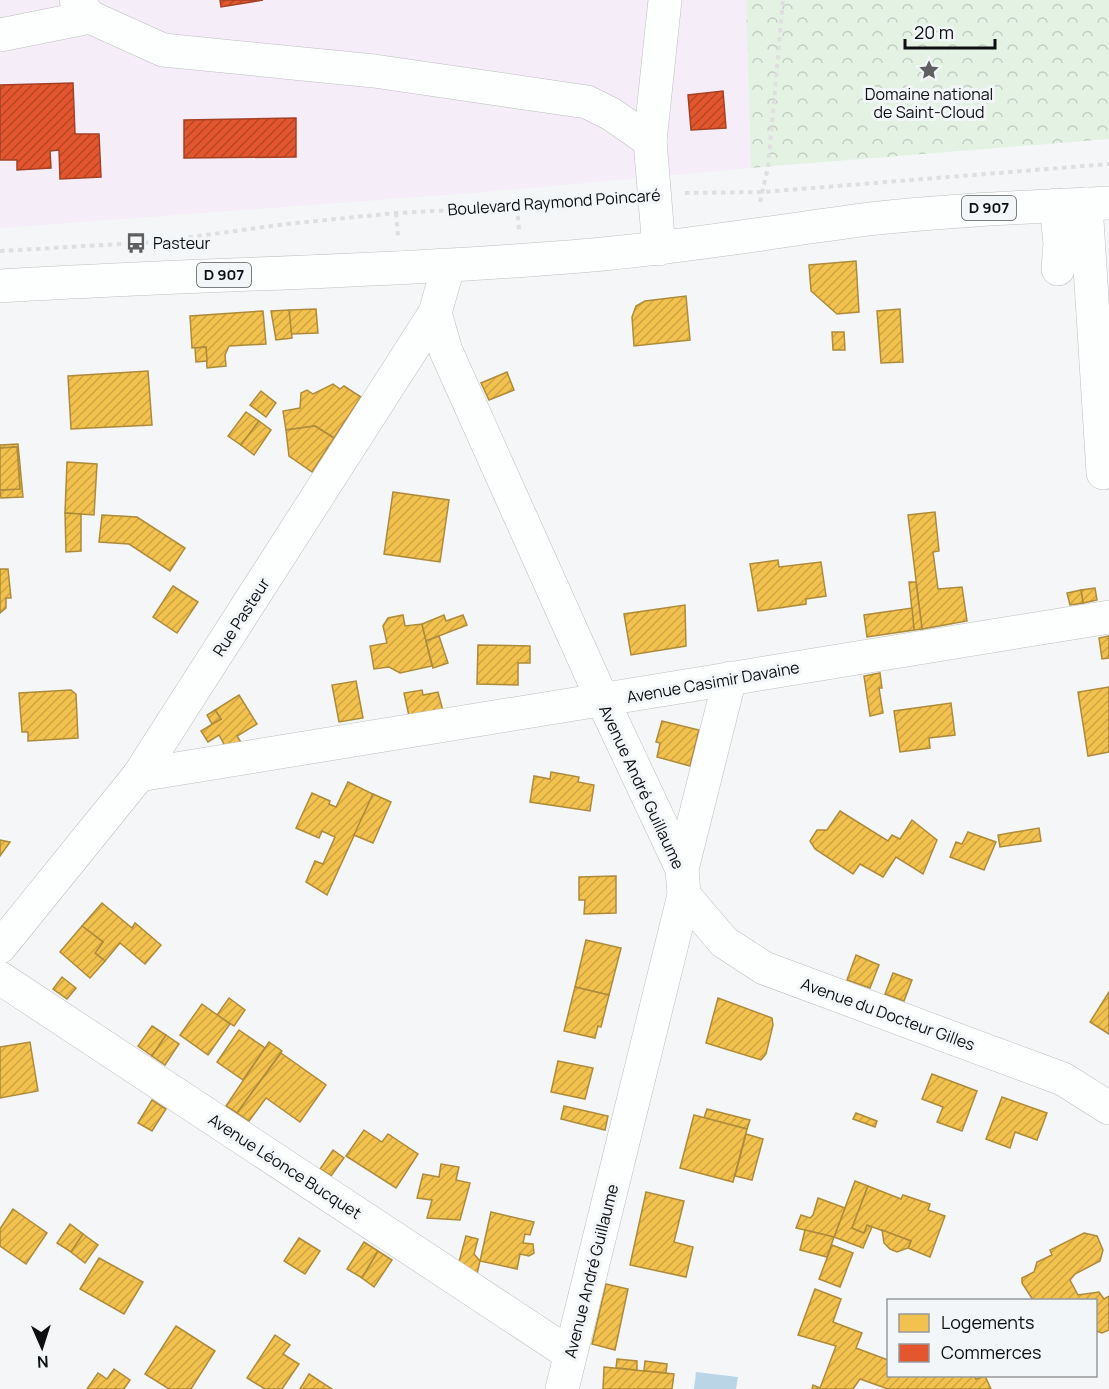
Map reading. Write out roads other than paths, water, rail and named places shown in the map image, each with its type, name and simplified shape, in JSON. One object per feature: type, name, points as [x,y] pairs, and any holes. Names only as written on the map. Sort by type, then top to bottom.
[{"type":"street","points":[[659,249],[650,141],[665,0]]},
{"type":"street","points":[[0,35],[86,7],[163,50],[374,71],[587,102],[611,114],[650,141]]},
{"type":"street","points":[[1058,269],[1060,243],[1084,204]]},
{"type":"street","points":[[1084,204],[1100,275],[1103,473]]},
{"type":"street","name":"D 907","points":[[0,286],[144,277],[448,267],[659,249],[870,219],[1001,207],[1084,204]]},
{"type":"street","name":"Rue Pasteur","points":[[0,947],[139,775],[435,313],[448,267]]},
{"type":"street","name":"Avenue André Guillaume","points":[[435,313],[446,351],[683,882],[562,1389]]},
{"type":"street","name":"Avenue Casimir Davaine","points":[[139,775],[1109,617]]},
{"type":"street","points":[[683,882],[730,678]]},
{"type":"street","name":"Avenue du Docteur Gilles","points":[[683,882],[724,942],[764,968],[1063,1079],[1109,1108]]},
{"type":"street","name":"Avenue Léonce Bucquet","points":[[0,978],[570,1354]]},
{"type":"water","points":[[696,1372],[738,1377],[736,1389],[694,1389]]},
{"type":"place","name":"Domaine national de Saint-Cloud","points":[[929,70]]},
{"type":"place","name":"Pasteur","points":[[136,243]]}]
